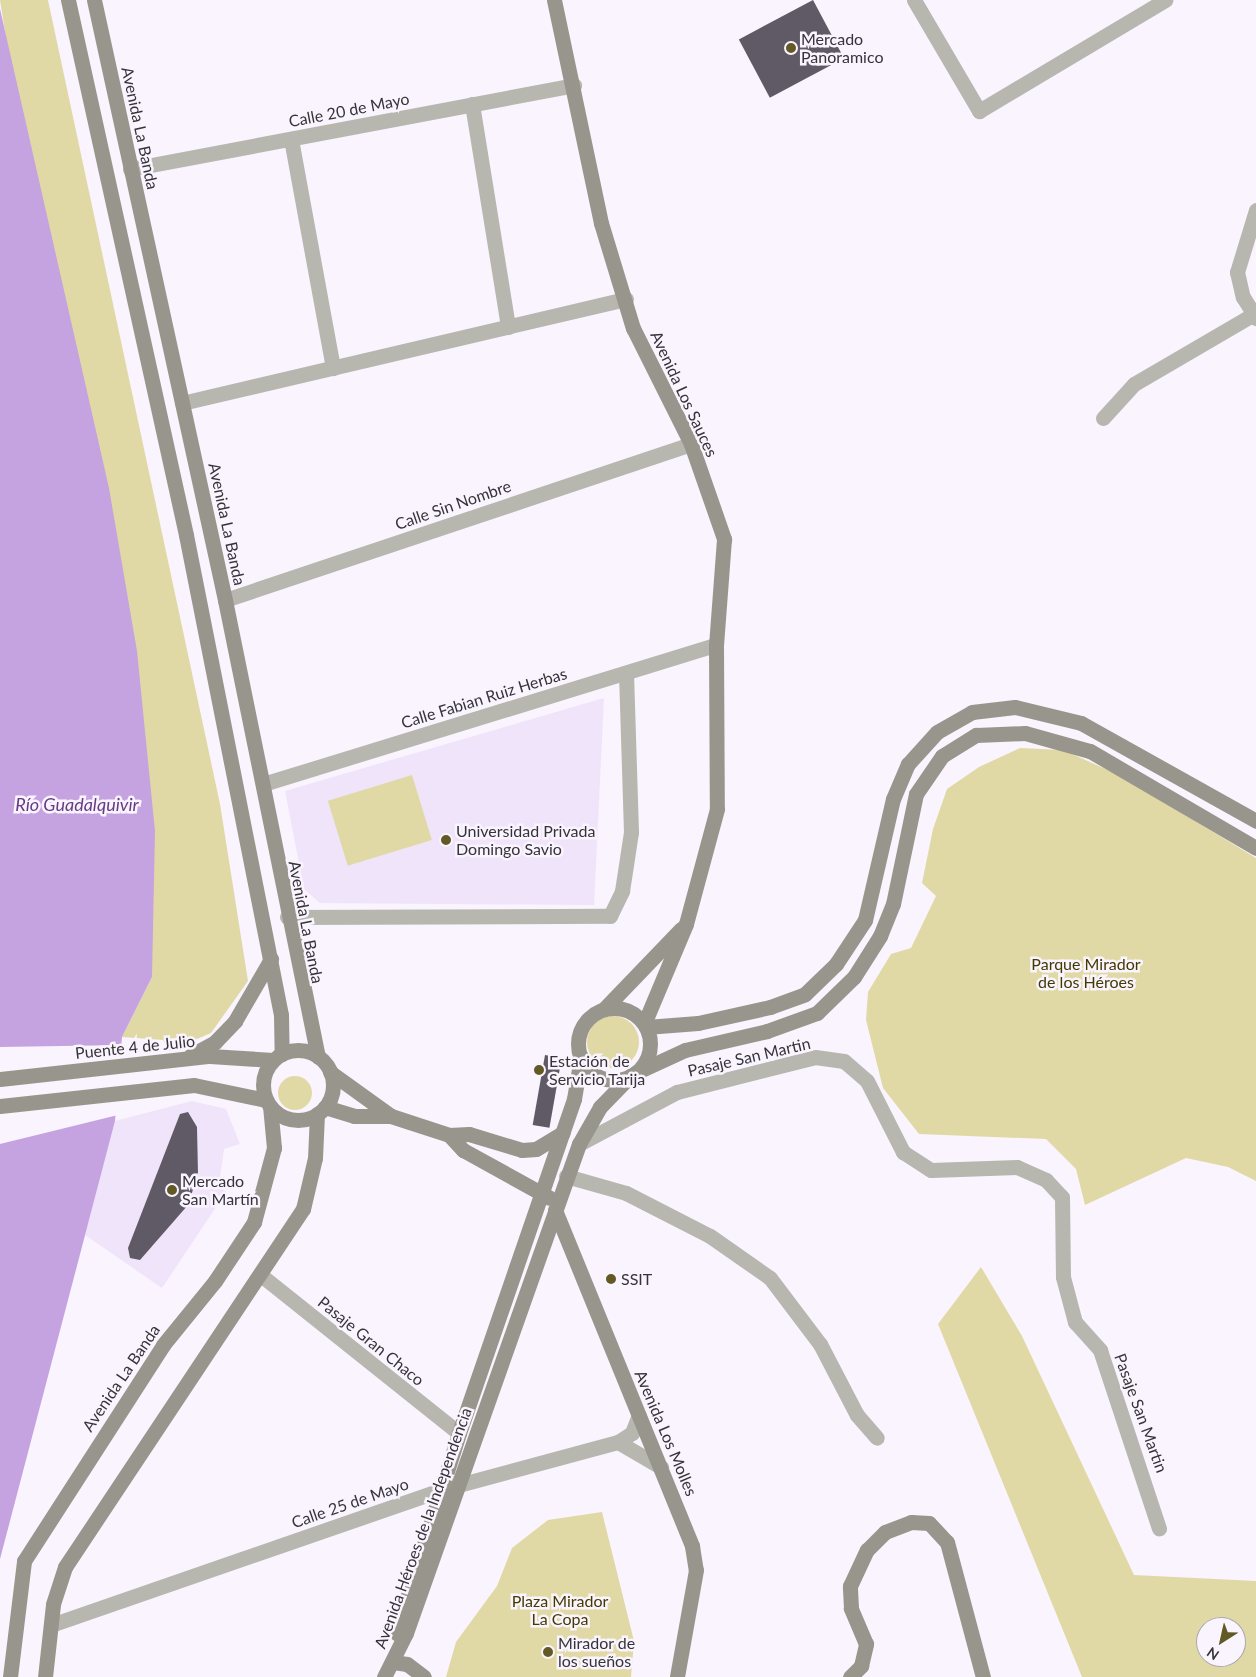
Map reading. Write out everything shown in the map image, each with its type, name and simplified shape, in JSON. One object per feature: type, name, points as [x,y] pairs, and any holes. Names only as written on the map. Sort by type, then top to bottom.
[{"type":"street","points":[[68,0],[186,536],[283,1024],[278,1057],[263,1081],[268,1103]]},
{"type":"street","name":"Avenida La Banda","points":[[94,0],[226,600],[263,784],[287,917],[318,1057]]},
{"type":"street","name":"Avenida Los Sauces","points":[[554,0],[574,85],[601,223],[626,299],[633,328],[691,444],[724,539],[716,645],[718,808],[686,924],[645,1025]]},
{"type":"street","points":[[914,0],[979,111],[1165,0]]},
{"type":"street","name":"Calle 20 de Mayo","points":[[130,169],[574,85]]},
{"type":"street","points":[[472,104],[508,327]]},
{"type":"street","points":[[291,139],[333,368]]},
{"type":"street","points":[[1104,418],[1134,384],[1255,316],[1243,297],[1237,272],[1256,210]]},
{"type":"street","points":[[182,403],[626,299]]},
{"type":"street","name":"Calle Sin Nombre","points":[[226,600],[691,444]]},
{"type":"street","name":"Calle Fabian Ruiz Herbas","points":[[263,784],[716,645]]},
{"type":"street","points":[[287,917],[610,916],[622,890],[631,832],[626,673]]},
{"type":"street","points":[[645,1025],[649,1052],[633,1074],[602,1077],[581,1057],[582,1027],[604,1009],[626,1010],[645,1025],[698,1023],[770,1007],[805,994],[836,964],[865,920],[893,799],[908,764],[937,732],[972,712],[1015,707],[1081,723],[1256,821]]},
{"type":"street","name":"Avenida Héroes de la Independencia","points":[[392,1662],[457,1486],[566,1176],[579,1144],[600,1107],[633,1074],[685,1050],[767,1031],[817,1012],[854,977],[880,936],[893,904],[916,794],[942,756],[976,735],[1025,733],[1090,751],[1256,848]]},
{"type":"street","name":"Avenida Los Sauces","points":[[604,1009],[686,924]]},
{"type":"street","points":[[170,1062],[196,1053],[226,1032],[248,1003],[271,959]]},
{"type":"street","points":[[278,1057],[300,1050],[318,1057],[330,1072],[391,1116],[449,1135],[469,1134],[522,1150],[536,1149],[563,1133]]},
{"type":"street","name":"Puente 4 de Julio","points":[[0,1080],[210,1056],[278,1057]]},
{"type":"street","name":"Avenida Héroes de la Independencia","points":[[392,1662],[397,1630],[440,1490],[563,1133],[581,1057]]},
{"type":"street","name":"Pasaje San Martin","points":[[579,1144],[677,1092],[815,1057],[844,1060],[867,1081],[904,1152],[931,1170],[1017,1167],[1046,1180],[1062,1197],[1063,1277],[1074,1322],[1100,1350],[1159,1528]]},
{"type":"street","points":[[45,1677],[53,1604],[65,1567],[262,1276],[304,1208],[316,1158],[321,1110],[332,1090],[330,1072]]},
{"type":"street","points":[[0,1106],[194,1086],[268,1103],[287,1118],[321,1110],[354,1116],[391,1116]]},
{"type":"street","name":"Avenida La Banda","points":[[10,1677],[24,1561],[164,1343],[215,1281],[254,1222],[274,1148],[268,1103]]},
{"type":"street","points":[[449,1135],[463,1150],[557,1205]]},
{"type":"street","points":[[566,1176],[626,1192],[710,1236],[770,1278],[820,1344],[857,1415],[877,1438]]},
{"type":"street","name":"Avenida Los Molles","points":[[557,1205],[692,1546],[696,1570],[677,1677]]},
{"type":"street","name":"Pasaje Gran Chaco","points":[[262,1276],[459,1433]]},
{"type":"street","points":[[639,1415],[632,1433],[618,1442],[661,1467]]},
{"type":"street","name":"Calle 25 de Mayo","points":[[51,1626],[440,1490],[618,1442]]},
{"type":"street","points":[[850,1677],[861,1666],[866,1644],[851,1608],[850,1586],[867,1550],[884,1532],[911,1522],[929,1523],[947,1542],[983,1677]]},
{"type":"street","points":[[384,1677],[392,1662],[407,1664],[424,1677]]},
{"type":"shaded area","name":"Universidad Privada Domingo Savio","points":[[604,698],[594,905],[320,903],[304,889],[285,791]]},
{"type":"shaded area","name":"Mercado San Martín","points":[[192,1101],[226,1109],[240,1144],[224,1149],[219,1185],[226,1192],[162,1288],[85,1235],[115,1121]]},
{"type":"green space","points":[[0,0],[48,0],[220,804],[248,981],[211,1033],[169,1051],[163,1040],[122,1037],[152,977]]},
{"type":"green space","name":"Parque Mirador de los Héroes","points":[[1020,748],[1063,750],[1119,775],[1256,858],[1256,1181],[1228,1167],[1186,1158],[1085,1205],[1076,1169],[1046,1139],[919,1134],[883,1088],[866,1020],[868,992],[891,954],[911,948],[936,896],[922,883],[933,829],[947,789],[979,767]]},
{"type":"green space","points":[[412,775],[432,840],[348,866],[328,801]]},
{"type":"green space","points":[[608,1016],[618,1016],[632,1023],[639,1037],[639,1047],[632,1061],[618,1068],[608,1068],[598,1064],[591,1057],[587,1047],[587,1037],[591,1027],[598,1020]]},
{"type":"green space","points":[[295,1076],[307,1081],[312,1093],[307,1105],[295,1110],[283,1105],[278,1093],[283,1081]]},
{"type":"green space","points":[[981,1267],[1022,1336],[1134,1575],[1256,1581],[1256,1677],[1082,1677],[938,1324]]},
{"type":"green space","name":"Plaza Mirador La Copa","points":[[602,1512],[634,1641],[631,1677],[446,1677],[456,1642],[497,1586],[512,1548],[548,1520]]},
{"type":"water","name":"Río Guadalquivir","points":[[0,9],[109,488],[137,651],[155,831],[152,977],[122,1037],[115,1121],[0,1559]]},
{"type":"pier","points":[[124,1045],[118,1115],[0,1144],[0,1047]]},
{"type":"building","name":"Mercado Panoramico","points":[[813,0],[844,58],[770,98],[739,39]]},
{"type":"building","points":[[545,1055],[562,1058],[549,1128],[533,1125]]},
{"type":"building","name":"Mercado San Martín","points":[[188,1112],[197,1127],[198,1174],[188,1205],[140,1260],[130,1258],[128,1248],[180,1114]]},
{"type":"place","name":"Mercado Panoramico","points":[[791,48]]},
{"type":"place","name":"Universidad Privada Domingo Savio","points":[[446,840]]},
{"type":"place","name":"Estación de Servicio Tarija","points":[[539,1070]]},
{"type":"place","name":"Mercado San Martín","points":[[172,1190]]},
{"type":"place","name":"SSIT","points":[[611,1279]]},
{"type":"place","name":"Mirador de los sueños","points":[[548,1652]]}]
